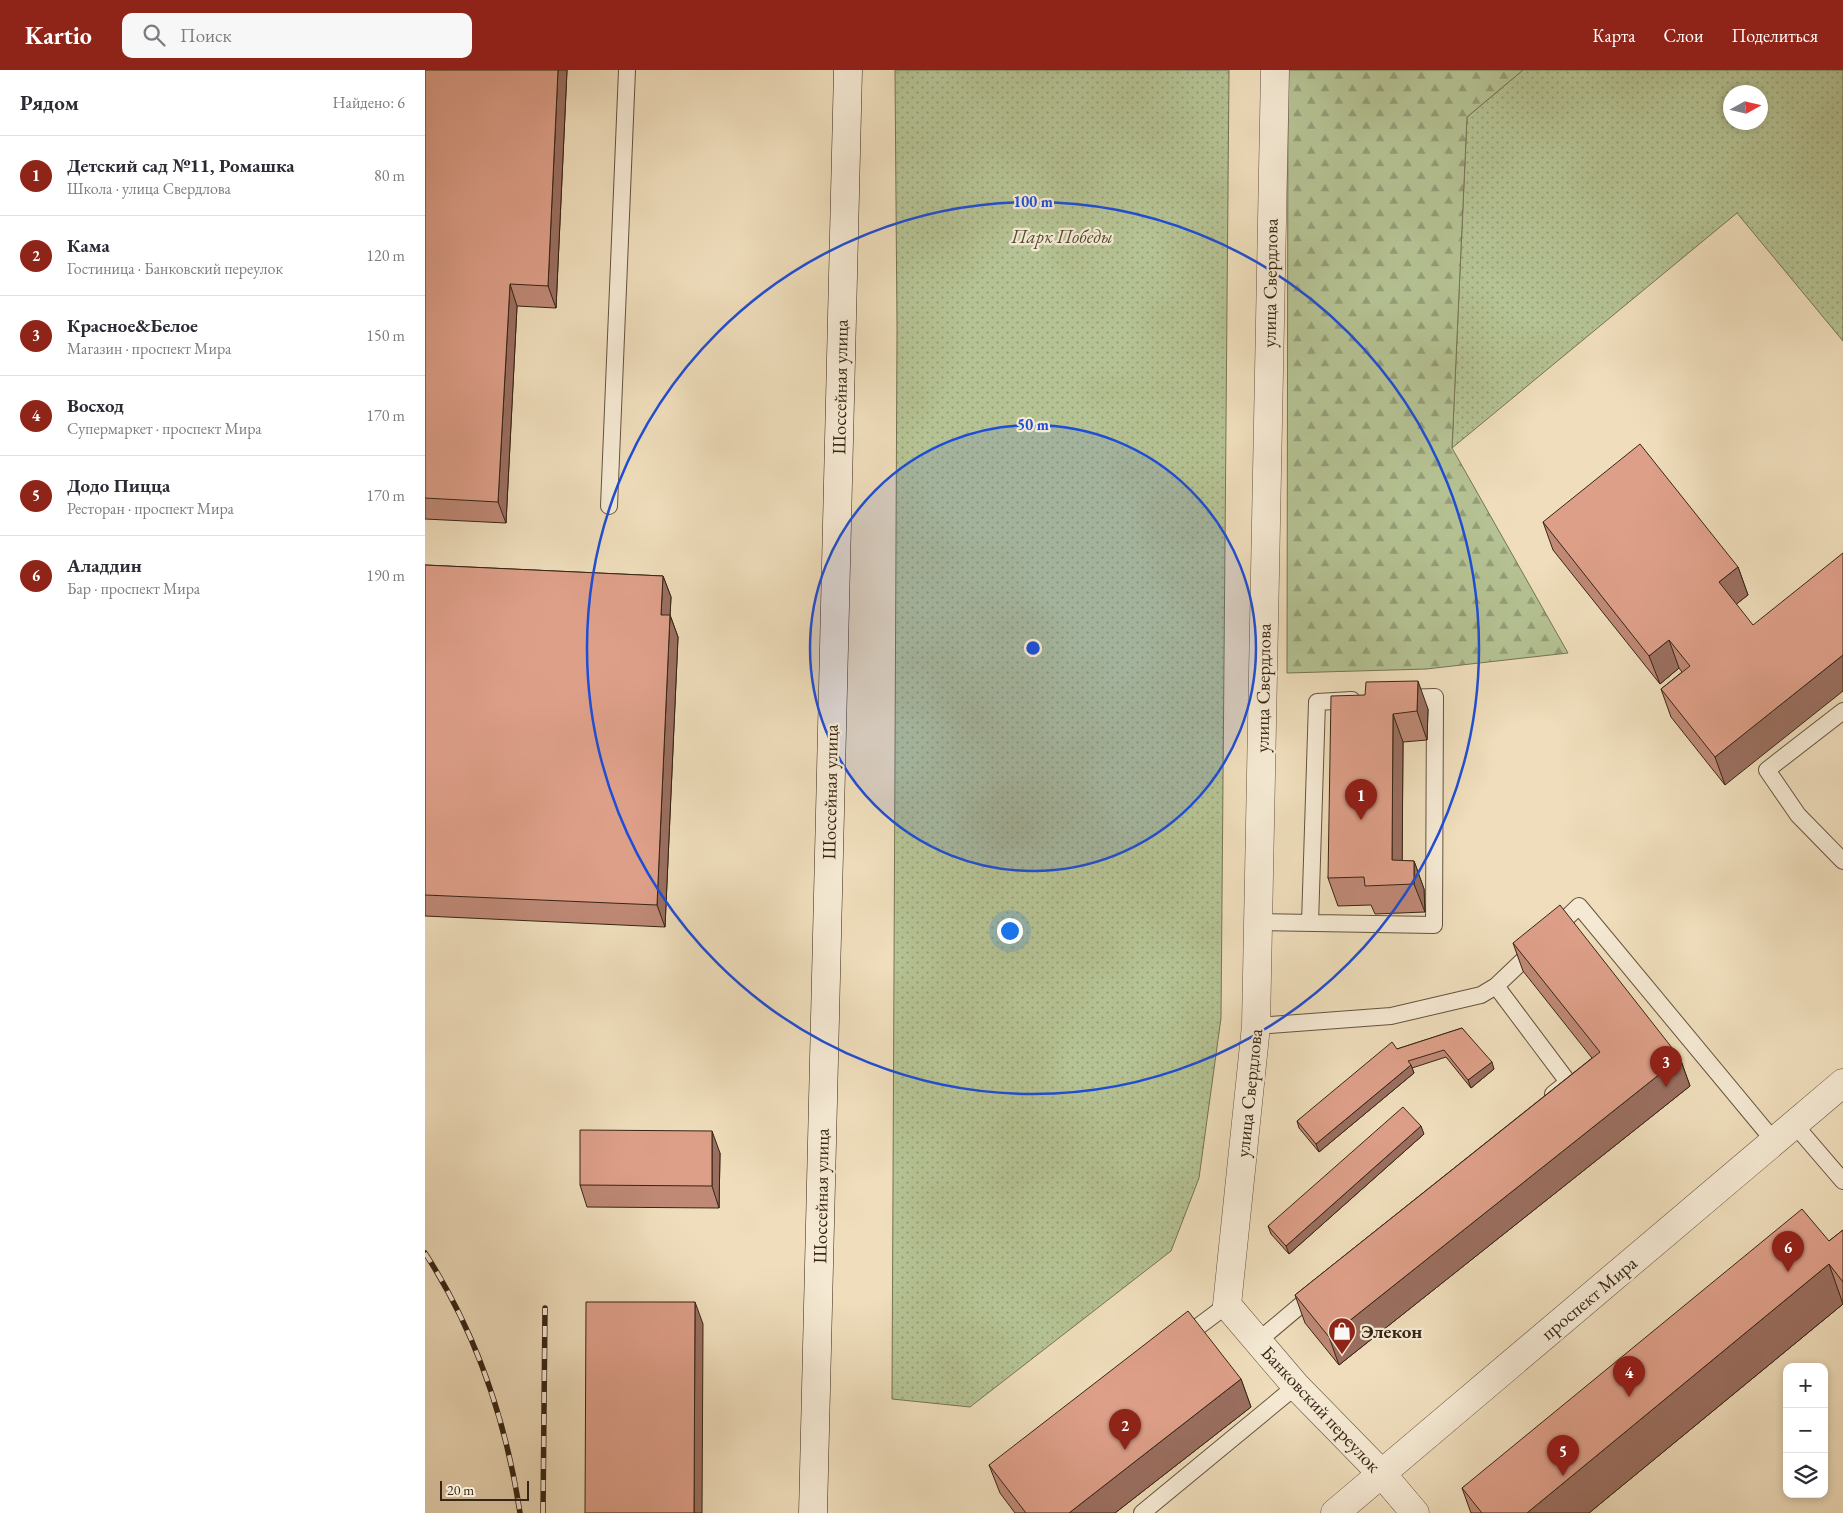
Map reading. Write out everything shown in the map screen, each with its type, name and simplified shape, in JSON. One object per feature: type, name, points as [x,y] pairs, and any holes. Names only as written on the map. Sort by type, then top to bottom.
[{"type":"street","name":"Шоссейная улица","points":[[813,1513],[848,70]]},
{"type":"street","name":"улица Свердлова","points":[[1227,1305],[1256,1026],[1275,70]]},
{"type":"street","name":"проспект Мира","points":[[1335,1513],[1843,1083]]},
{"type":"street","name":"Банковский переулок","points":[[1227,1305],[1296,1386],[1382,1474],[1415,1513]]},
{"type":"lane","points":[[609,506],[627,70]]},
{"type":"lane","points":[[1259,922],[1435,925],[1435,697],[1386,699]]},
{"type":"lane","points":[[1310,923],[1317,702],[1366,700]]},
{"type":"lane","points":[[1843,711],[1767,770],[1798,815],[1843,861]]},
{"type":"lane","points":[[1256,1026],[1391,1016],[1481,995],[1496,986],[1579,906],[1784,1133],[1843,1181]]},
{"type":"lane","points":[[1496,986],[1567,1082],[1545,1101]]},
{"type":"lane","points":[[1258,1341],[1326,1284]]},
{"type":"lane","points":[[1173,1346],[1227,1305]]},
{"type":"lane","points":[[1142,1513],[1296,1386]]},
{"type":"green space","name":"Парк Победы","points":[[895,70],[1229,70],[1221,1018],[1199,1178],[1171,1251],[970,1407],[892,1399],[897,328]]},
{"type":"green space","points":[[1288,70],[1523,70],[1467,117],[1452,448],[1568,653],[1426,669],[1287,673]]},
{"type":"green space","points":[[1523,70],[1843,70],[1843,341],[1737,213],[1452,448],[1467,117]]},
{"type":"building","points":[[425,70],[558,70],[548,286],[510,284],[498,502],[425,498]]},
{"type":"building","points":[[1640,444],[1738,567],[1719,582],[1753,625],[1843,553],[1843,655],[1715,757],[1661,689],[1690,666],[1669,640],[1649,656],[1543,522]]},
{"type":"building","points":[[425,565],[663,576],[661,615],[670,615],[657,905],[425,895]]},
{"type":"building","points":[[1418,681],[1417,711],[1393,714],[1392,860],[1414,861],[1414,884],[1365,886],[1364,877],[1328,878],[1331,696],[1365,695],[1366,682]]},
{"type":"building","points":[[1560,905],[1680,1058],[1329,1337],[1295,1295],[1600,1052],[1513,943]]},
{"type":"building","points":[[1462,1028],[1492,1062],[1468,1080],[1444,1050],[1408,1061],[1411,1065],[1316,1144],[1297,1121],[1392,1042],[1397,1049]]},
{"type":"building","points":[[1403,1107],[1421,1126],[1286,1246],[1268,1226]]},
{"type":"building","points":[[580,1130],[712,1131],[712,1186],[580,1185]]},
{"type":"building","points":[[1802,1209],[1829,1241],[1843,1230],[1843,1282],[1829,1264],[1527,1513],[1482,1513],[1462,1488]]},
{"type":"building","points":[[586,1302],[695,1302],[694,1513],[585,1513]]},
{"type":"building","points":[[1188,1311],[1241,1379],[1069,1513],[1026,1513],[989,1465]]},
{"type":"railway","points":[[425,1253],[459,1314],[486,1378],[506,1445],[520,1513]]},
{"type":"railway","points":[[543,1513],[545,1308]]},
{"type":"place","name":"Детский сад №11, Ромашка","points":[[1361,820]]},
{"type":"place","name":"Красное&Белое","points":[[1666,1087]]},
{"type":"place","name":"Аладдин","points":[[1788,1272]]},
{"type":"place","name":"Элекон","points":[[1342,1355]]},
{"type":"place","name":"Восход","points":[[1629,1397]]},
{"type":"place","name":"Кама","points":[[1125,1450]]},
{"type":"place","name":"Додо Пицца","points":[[1563,1476]]}]
